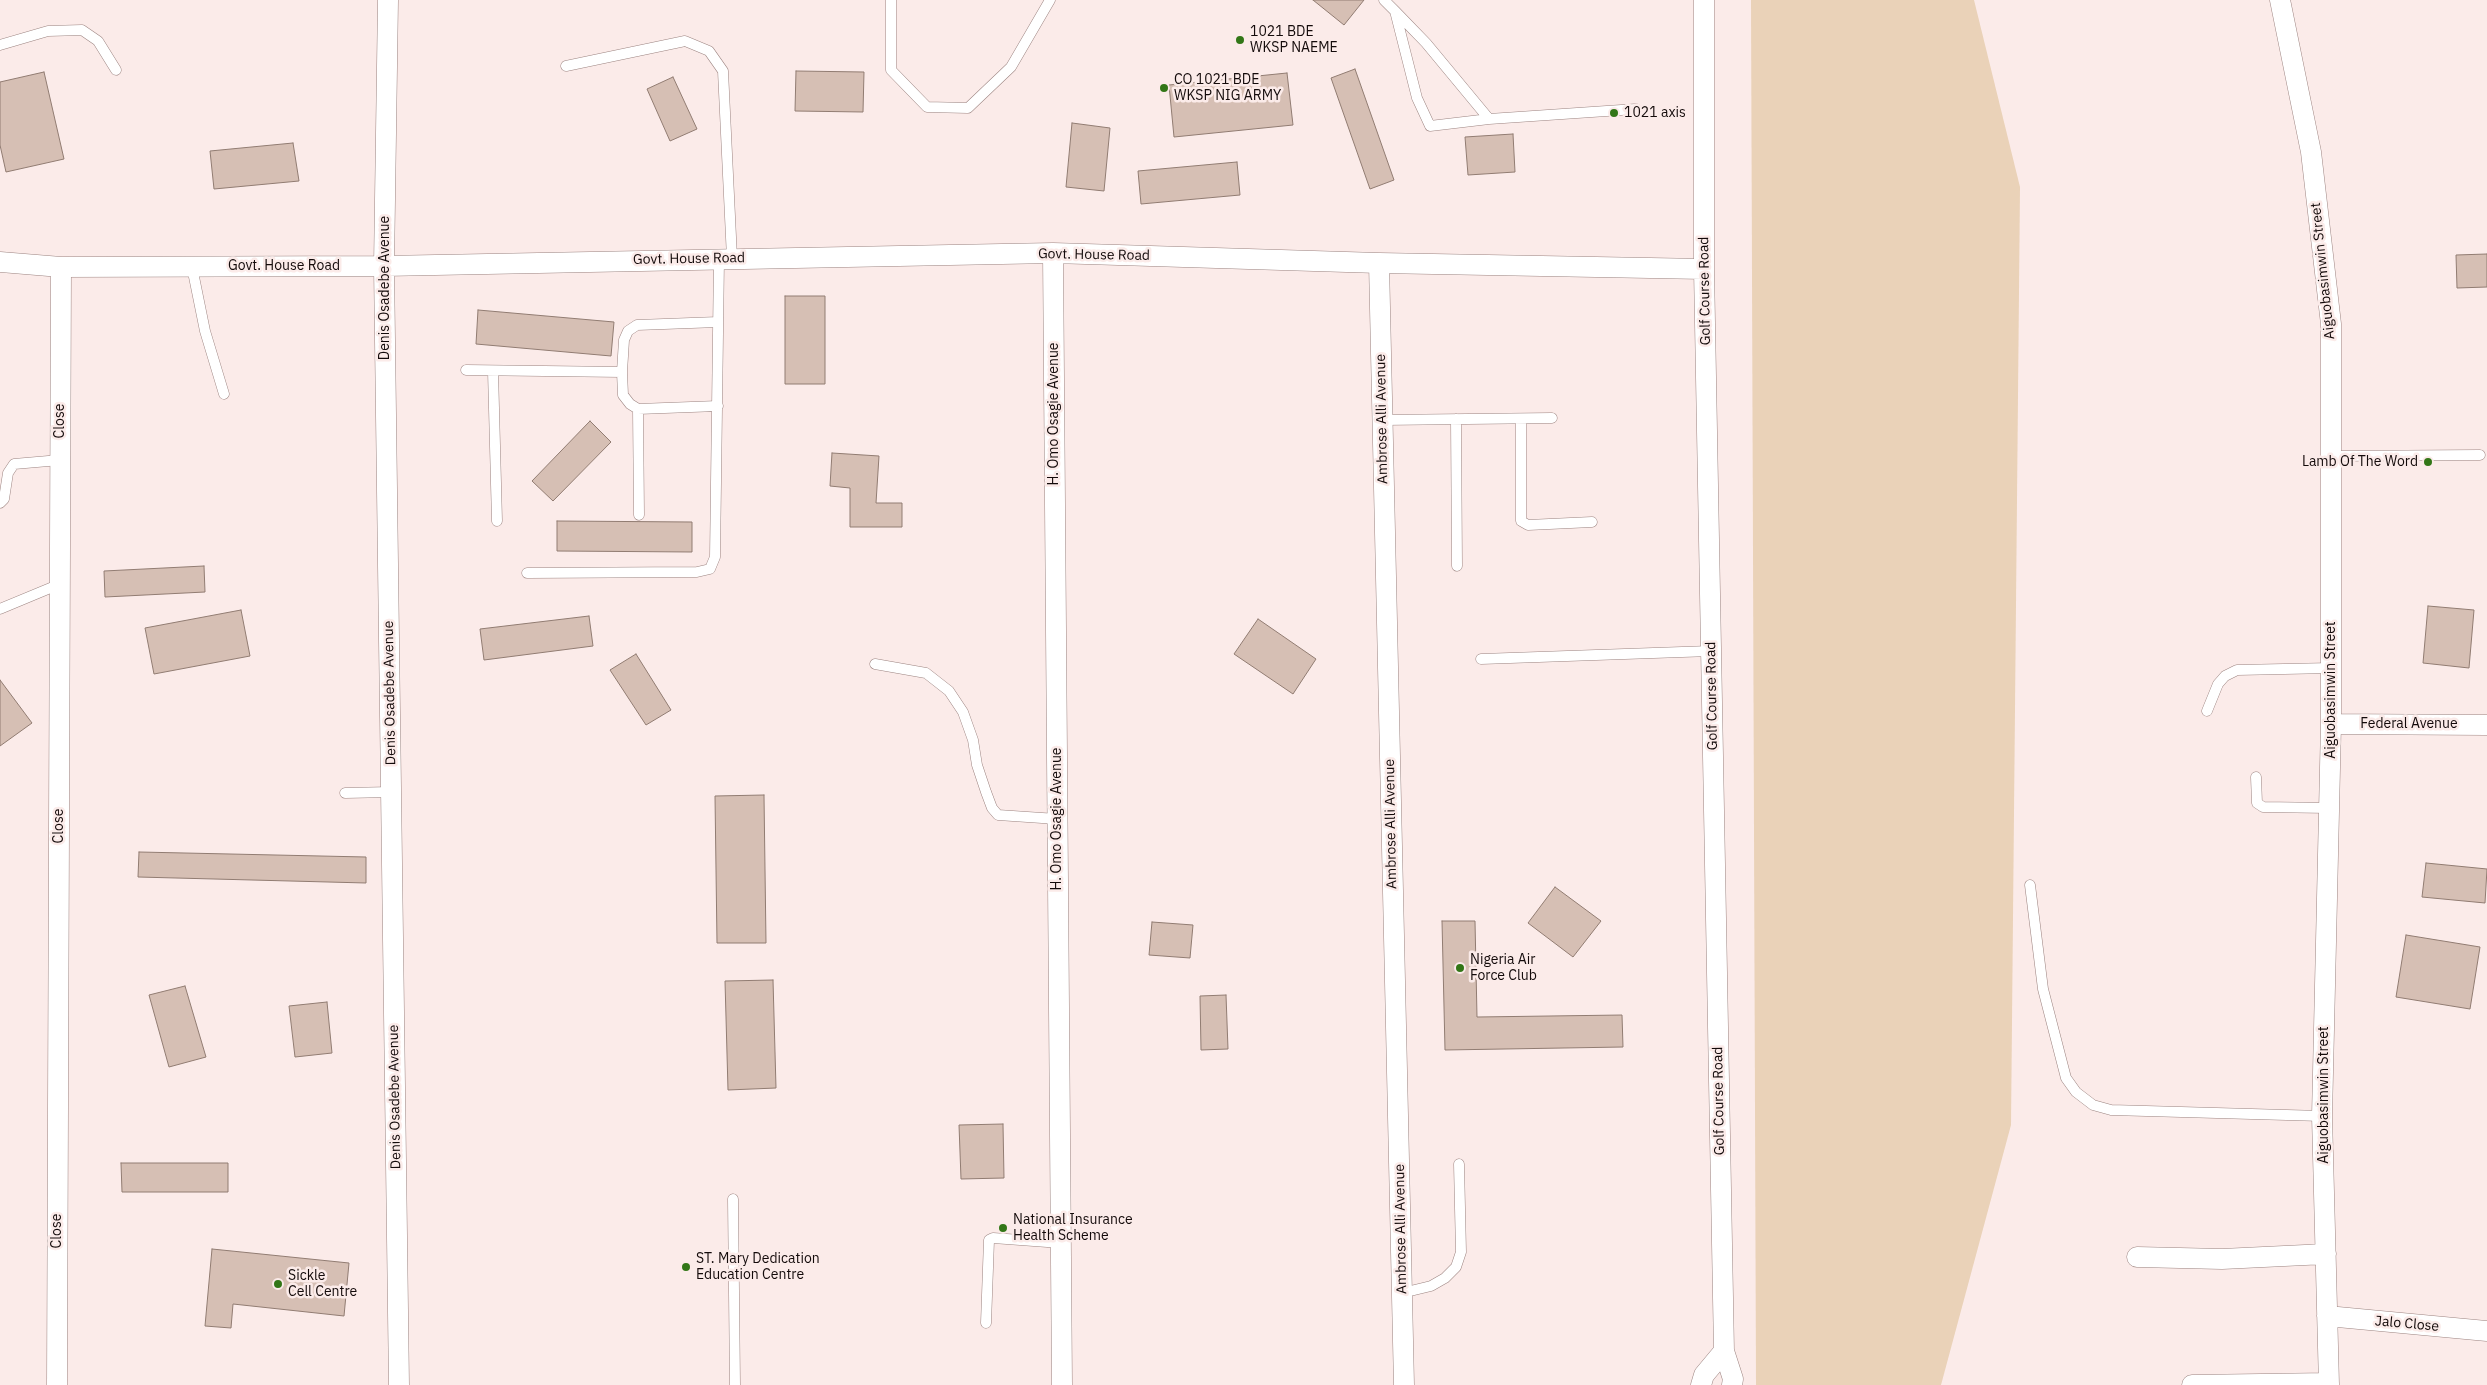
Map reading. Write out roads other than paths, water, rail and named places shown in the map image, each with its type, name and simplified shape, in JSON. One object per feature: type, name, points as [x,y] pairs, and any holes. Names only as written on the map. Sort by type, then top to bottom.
[{"type":"street","name":"Denis Osadebe Avenue","points":[[388,0],[384,266],[399,1385]]},
{"type":"street","name":"Golf Course Road","points":[[1704,0],[1704,269],[1724,1352],[1733,1379],[1732,1385]]},
{"type":"street","name":"Aiguobasimwin Street","points":[[2280,0],[2311,152],[2331,324],[2332,724],[2322,1116],[2329,1384]]},
{"type":"street","name":"Govt. House Road","points":[[2,259],[61,268],[384,266],[1053,253],[1379,263],[1704,269]]},
{"type":"street","name":"H. Omo Osagie Avenue","points":[[1053,253],[1062,1385]]},
{"type":"street","name":"Ambrose Alli Avenue","points":[[1379,263],[1404,1385]]},
{"type":"street","name":"Close","points":[[56,1385],[61,268]]},
{"type":"street","name":"Federal Avenue","points":[[2332,724],[2487,724]]},
{"type":"street","points":[[2137,1257],[2222,1259],[2326,1254]]},
{"type":"street","name":"Jalo Close","points":[[2327,1316],[2487,1331]]},
{"type":"street","points":[[1701,1385],[1704,1375],[1724,1352]]},
{"type":"street","points":[[2192,1385],[2329,1384]]},
{"type":"lane","points":[[891,0],[891,70],[927,106],[968,108],[1011,67],[1050,0]]},
{"type":"lane","points":[[1384,0],[1426,43],[1489,119]]},
{"type":"lane","points":[[1395,11],[1417,98],[1430,126],[1489,119],[1636,109]]},
{"type":"lane","points":[[0,45],[48,31],[82,30],[98,41],[116,70]]},
{"type":"lane","points":[[527,573],[697,572],[710,569],[715,557],[718,322],[726,259],[723,71],[709,51],[685,41],[566,66]]},
{"type":"lane","points":[[192,267],[205,330],[224,394]]},
{"type":"lane","points":[[718,322],[638,325],[628,331],[624,340],[622,372],[624,395],[630,404],[638,409],[718,406]]},
{"type":"lane","points":[[466,370],[622,372]]},
{"type":"lane","points":[[493,371],[496,521]]},
{"type":"lane","points":[[638,409],[638,515]]},
{"type":"lane","points":[[1382,420],[1552,418]]},
{"type":"lane","points":[[1456,419],[1457,566]]},
{"type":"lane","points":[[1521,419],[1521,521],[1528,525],[1592,522]]},
{"type":"lane","points":[[2331,456],[2480,455]]},
{"type":"lane","points":[[0,503],[4,499],[10,468],[14,464],[60,460]]},
{"type":"lane","points":[[0,609],[60,584]]},
{"type":"lane","points":[[1481,659],[1711,651]]},
{"type":"lane","points":[[875,664],[926,672],[950,692],[963,712],[973,740],[977,765],[986,792],[992,808],[998,815],[1057,819]]},
{"type":"lane","points":[[2207,711],[2218,684],[2225,676],[2238,670],[2331,668]]},
{"type":"lane","points":[[2256,777],[2257,802],[2264,807],[2330,808]]},
{"type":"lane","points":[[344,793],[391,792]]},
{"type":"lane","points":[[2030,884],[2043,989],[2066,1078],[2076,1092],[2092,1105],[2111,1110],[2322,1116]]},
{"type":"lane","points":[[1402,1293],[1431,1286],[1446,1278],[1456,1267],[1461,1252],[1459,1164]]},
{"type":"lane","points":[[733,1199],[735,1385]]},
{"type":"lane","points":[[986,1323],[989,1240],[993,1238],[1061,1243]]},
{"type":"place","name":"1021 BDE WKSP NAEME","points":[[1240,40]]},
{"type":"place","name":"CO 1021 BDE WKSP NIG ARMY","points":[[1164,88]]},
{"type":"place","name":"1021 axis","points":[[1614,113]]},
{"type":"place","name":"Lamb Of The Word","points":[[2428,462]]},
{"type":"place","name":"Nigeria Air Force Club","points":[[1460,968]]},
{"type":"place","name":"National Insurance Health Scheme","points":[[1003,1228]]},
{"type":"place","name":"ST. Mary Dedication Education Centre","points":[[686,1267]]},
{"type":"place","name":"Sickle Cell Centre","points":[[278,1284]]}]
